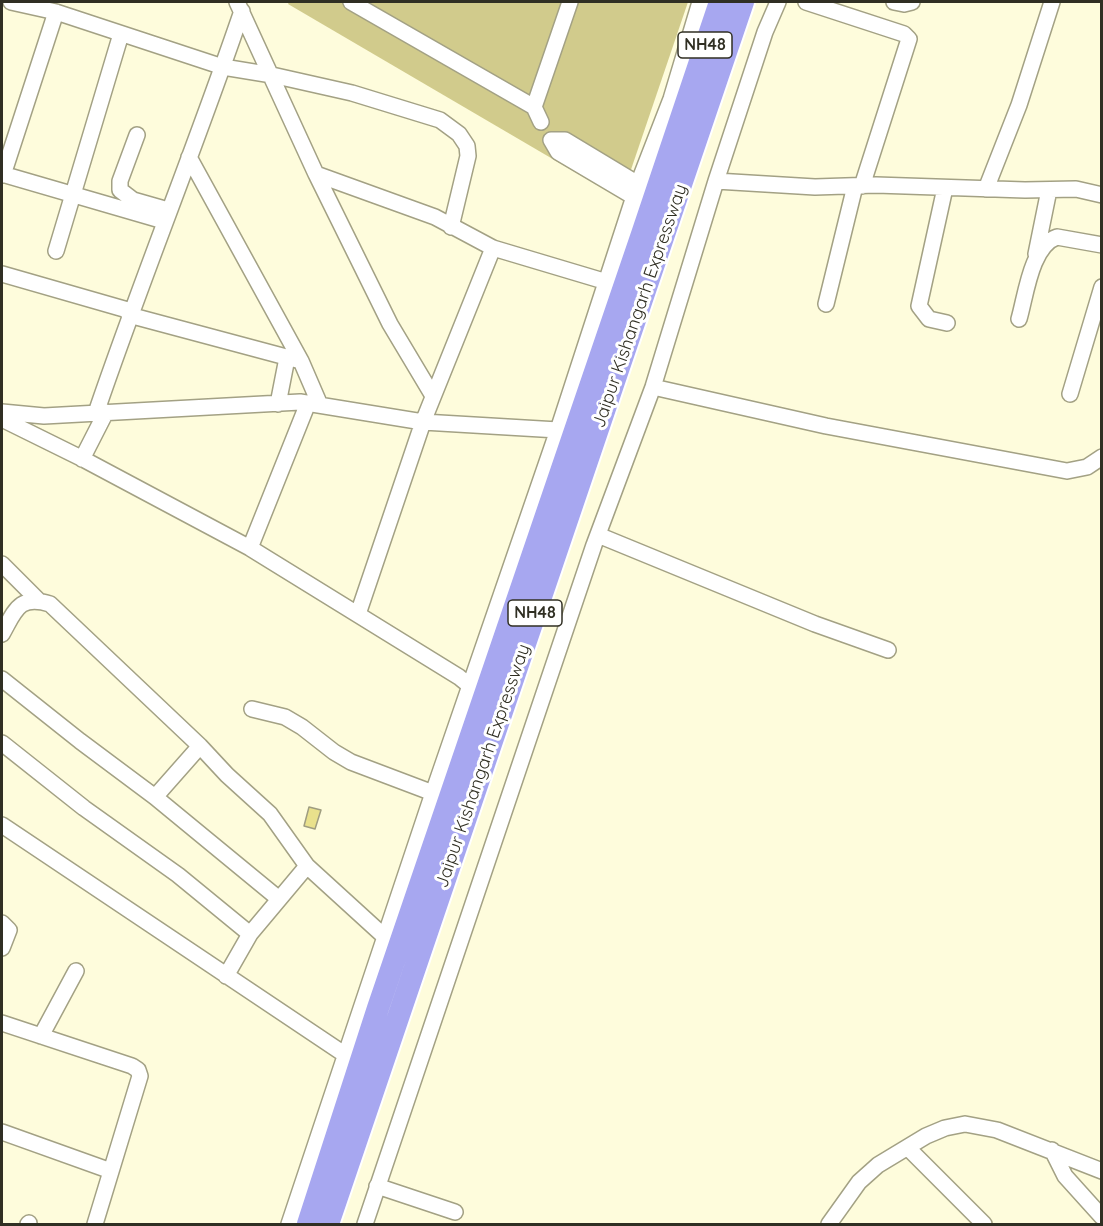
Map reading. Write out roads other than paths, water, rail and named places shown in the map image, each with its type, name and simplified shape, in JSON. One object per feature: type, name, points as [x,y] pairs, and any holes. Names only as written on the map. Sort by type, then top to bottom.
[{"type":"highway","name":"Jaipur Kishangarh Expressway","points":[[308,1224],[382,997],[720,2]]},
{"type":"highway","name":"Jaipur Kishangarh Expressway","points":[[327,1224],[743,2]]},
{"type":"street","points":[[351,2],[534,108],[541,122]]},
{"type":"street","points":[[534,108],[570,2]]},
{"type":"street","points":[[289,1224],[433,793],[558,430],[636,191],[671,99],[700,2]]},
{"type":"street","points":[[365,1224],[598,536],[653,387],[716,182],[765,32],[778,2]]},
{"type":"street","points":[[806,2],[904,34],[909,39],[859,186],[826,304]]},
{"type":"street","points":[[894,2],[904,4],[912,2]]},
{"type":"street","points":[[986,189],[1019,105],[1052,2]]},
{"type":"street","points":[[24,3],[223,67],[272,75],[352,93],[440,120],[459,134],[467,146],[468,156],[451,227]]},
{"type":"street","points":[[82,459],[101,412],[130,313],[223,67],[240,6]]},
{"type":"street","points":[[240,6],[316,174],[390,324],[434,396]]},
{"type":"street","points":[[56,12],[2,174],[72,195],[166,216]]},
{"type":"street","points":[[56,250],[121,34]]},
{"type":"street","points":[[137,135],[120,181],[120,190],[133,200],[166,216]]},
{"type":"street","points":[[550,140],[565,140],[636,191],[558,152],[550,140]]},
{"type":"street","points":[[189,157],[294,359],[314,404],[250,548]]},
{"type":"street","points":[[316,174],[435,217],[493,248],[607,282]]},
{"type":"street","points":[[716,182],[815,187],[1076,189],[1101,195]]},
{"type":"street","points":[[945,188],[919,306],[929,319],[947,323]]},
{"type":"street","points":[[1019,319],[1036,257],[1049,190]]},
{"type":"street","points":[[1036,257],[1050,239],[1057,237],[1101,245]]},
{"type":"street","points":[[358,614],[423,422],[493,248]]},
{"type":"street","points":[[2,274],[294,359]]},
{"type":"street","points":[[1070,394],[1101,287]]},
{"type":"street","points":[[278,404],[294,359]]},
{"type":"street","points":[[653,387],[826,426],[1067,471],[1087,467],[1101,456]]},
{"type":"street","points":[[2,412],[44,416],[314,404],[423,422],[558,430]]},
{"type":"street","points":[[2,419],[250,548],[470,686]]},
{"type":"street","points":[[598,536],[815,624],[888,650]]},
{"type":"street","points":[[2,564],[38,600]]},
{"type":"street","points":[[2,634],[17,608],[29,600],[50,604],[200,746],[226,775],[270,814],[307,866],[386,938]]},
{"type":"street","points":[[2,679],[155,797],[279,899]]},
{"type":"street","points":[[252,709],[285,717],[351,762],[433,793]]},
{"type":"street","points":[[2,743],[84,808],[178,875],[250,934]]},
{"type":"street","points":[[155,797],[200,746]]},
{"type":"street","points":[[2,825],[347,1056]]},
{"type":"street","points":[[226,976],[250,934],[307,866]]},
{"type":"street","points":[[2,923],[9,930],[2,948]]},
{"type":"street","points":[[41,1036],[76,971]]},
{"type":"street","points":[[2,1023],[132,1066],[138,1070],[140,1076],[95,1224]]},
{"type":"street","points":[[834,1222],[859,1182],[878,1165],[926,1136],[945,1128],[965,1125],[997,1130],[1101,1171]]},
{"type":"street","points":[[2,1132],[111,1171]]},
{"type":"street","points":[[908,1148],[984,1224]]},
{"type":"street","points":[[1052,1150],[1065,1176],[1101,1217]]},
{"type":"street","points":[[377,1186],[455,1212]]}]
